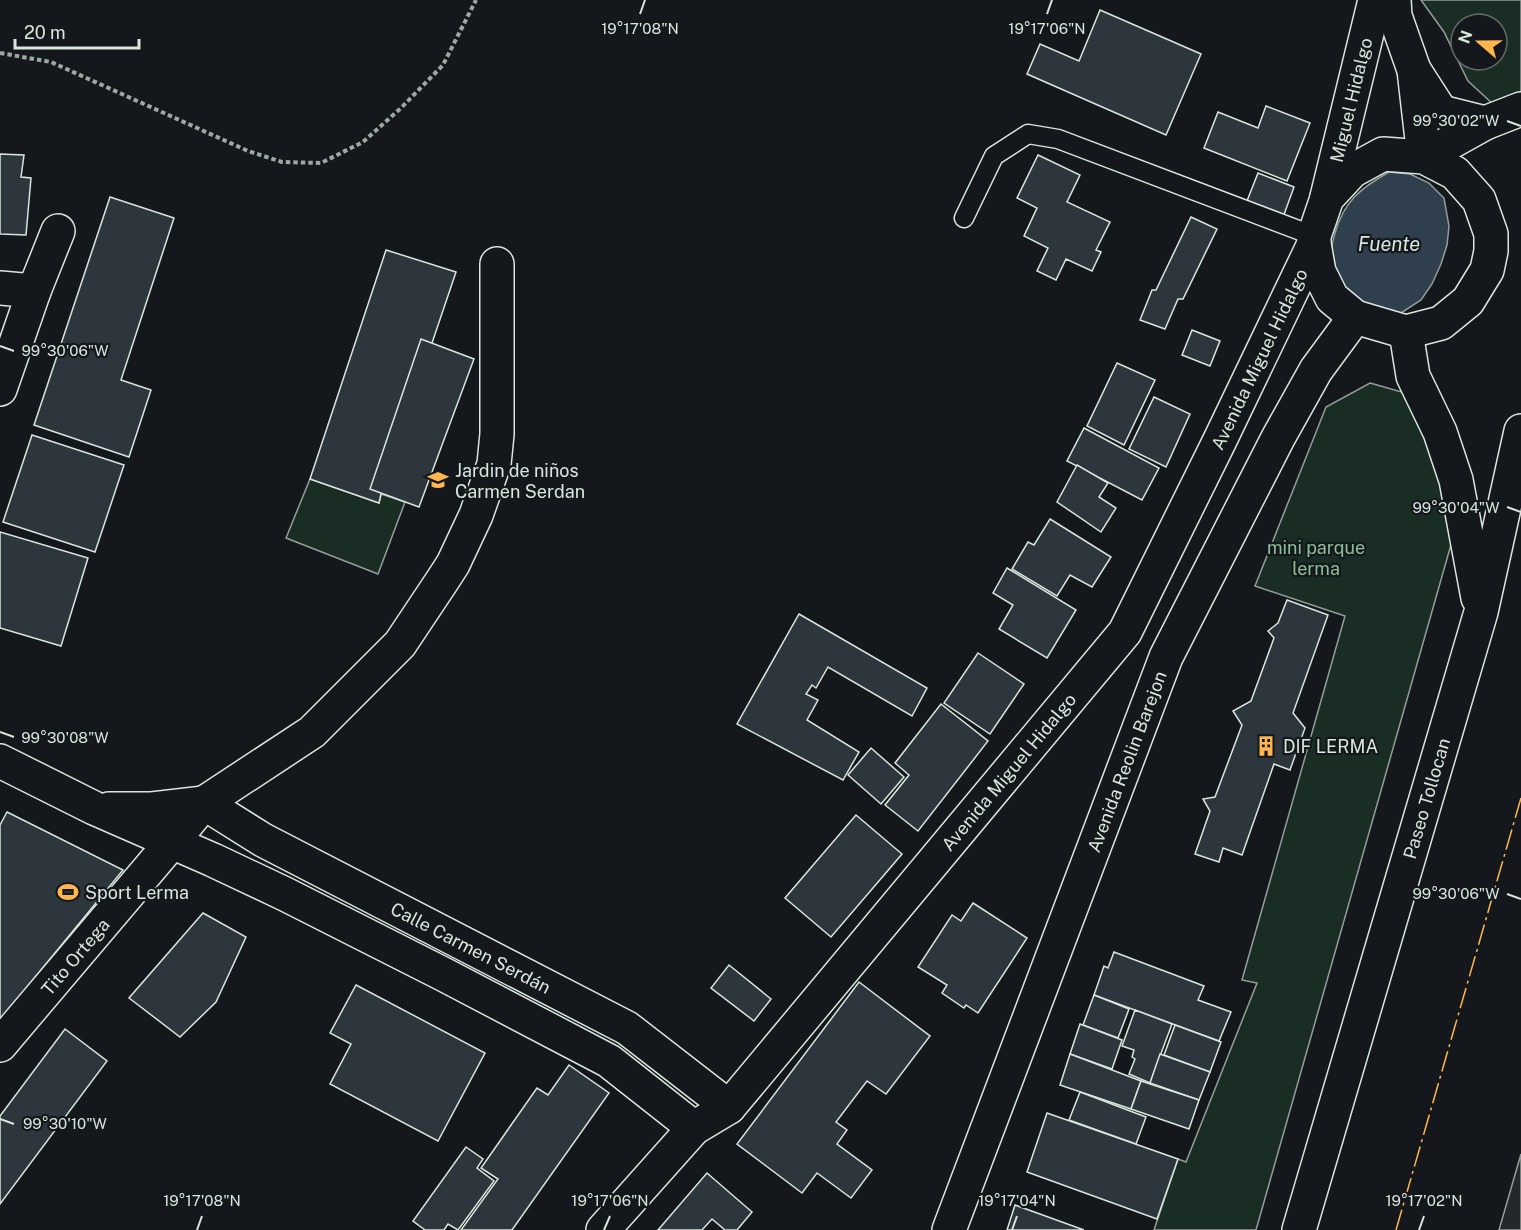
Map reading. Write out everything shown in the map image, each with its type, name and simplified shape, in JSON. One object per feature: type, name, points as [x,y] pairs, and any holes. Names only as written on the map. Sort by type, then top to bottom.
[{"type":"main road","name":"Miguel Hidalgo","points":[[1327,198],[1375,0]]},
{"type":"main road","points":[[1394,0],[1395,16],[1414,70],[1424,157]]},
{"type":"main road","points":[[1414,70],[1441,112],[1485,123]]},
{"type":"main road","points":[[1424,157],[1485,123],[1521,109]]},
{"type":"main road","points":[[1383,154],[1424,157],[1455,173],[1479,200],[1491,234],[1491,251],[1487,270],[1468,301],[1440,323],[1406,332],[1354,317],[1332,298],[1319,272],[1314,240],[1327,198],[1352,171],[1383,154]]},
{"type":"main road","points":[[0,389],[34,291],[58,231]]},
{"type":"main road","name":"Avenida Miguel Hidalgo","points":[[603,1230],[694,1128],[729,1107],[1125,632],[1220,440],[1314,240]]},
{"type":"main road","points":[[94,808],[152,809],[204,803],[312,732],[400,644],[453,564],[476,515],[494,464],[497,434],[497,264]]},
{"type":"main road","points":[[0,288],[34,291]]},
{"type":"main road","name":"Avenida Reolin Barejon","points":[[949,1230],[1166,657],[1288,419],[1316,370],[1354,317]]},
{"type":"main road","points":[[1406,332],[1413,376],[1440,432],[1456,480],[1481,612]]},
{"type":"main road","name":"Paseo Tollocan","points":[[1299,1230],[1481,612],[1521,431]]},
{"type":"main road","points":[[1125,632],[1166,657]]},
{"type":"main road","name":"Calle Carmen Serdán","points":[[0,761],[94,808],[285,894],[609,1061],[694,1128]]},
{"type":"main road","name":"Tito Ortega","points":[[0,1045],[204,803]]},
{"type":"main road","name":"Calle Carmen Serdán","points":[[204,803],[263,840],[627,1028],[729,1107]]},
{"type":"main road","points":[[609,1061],[627,1028]]},
{"type":"lane","points":[[964,218],[994,156],[1028,134],[1058,138],[1314,240]]},
{"type":"path","points":[[0,53],[51,62],[248,151],[282,162],[321,163],[363,142],[401,108],[443,65],[476,0]]},
{"type":"green space","points":[[1421,0],[1521,0],[1521,95],[1494,105],[1468,81],[1464,72],[1509,72],[1509,12],[1449,12],[1449,42]]},
{"type":"green space","name":"mini parque lerma","points":[[1370,383],[1409,394],[1458,520],[1256,1230],[1154,1230],[1178,1159],[1186,1162],[1257,983],[1242,980],[1345,616],[1255,586],[1326,407]]},
{"type":"green space","points":[[310,479],[379,503],[381,494],[405,502],[378,574],[286,538]]},
{"type":"shaded area","points":[[1521,1154],[1521,1230],[1499,1230]]},
{"type":"water","name":"Fuente","points":[[1389,172],[1410,174],[1429,183],[1444,198],[1449,226],[1447,245],[1441,264],[1432,284],[1421,300],[1401,313],[1379,314],[1342,292],[1331,253],[1343,212],[1355,196]]},
{"type":"building","points":[[1100,10],[1201,54],[1166,135],[1027,74],[1040,44],[1079,61]]},
{"type":"building","points":[[1266,106],[1310,123],[1287,181],[1204,148],[1218,112],[1258,128]]},
{"type":"building","points":[[0,154],[24,155],[21,177],[31,178],[26,235],[0,234]]},
{"type":"building","points":[[1038,155],[1080,175],[1067,202],[1110,222],[1096,250],[1101,252],[1092,271],[1066,259],[1056,280],[1037,271],[1048,248],[1024,236],[1037,208],[1017,198]]},
{"type":"building","points":[[1258,173],[1294,187],[1282,220],[1245,206]]},
{"type":"building","points":[[110,197],[174,218],[121,380],[151,390],[129,457],[34,425]]},
{"type":"building","points":[[1191,217],[1217,229],[1183,299],[1178,299],[1165,329],[1140,320],[1152,290],[1156,290]]},
{"type":"building","points":[[386,250],[456,272],[379,503],[310,479]]},
{"type":"building","points":[[1192,330],[1220,341],[1210,366],[1182,355]]},
{"type":"building","points":[[421,339],[474,359],[419,507],[370,489]]},
{"type":"building","points":[[1117,363],[1155,380],[1124,445],[1087,426]]},
{"type":"building","points":[[1154,397],[1190,414],[1166,467],[1129,449]]},
{"type":"building","points":[[1084,428],[1159,468],[1142,500],[1067,461]]},
{"type":"building","points":[[32,435],[124,465],[95,552],[3,522]]},
{"type":"building","points":[[1077,465],[1108,483],[1099,497],[1116,508],[1101,532],[1057,502]]},
{"type":"building","points":[[1050,519],[1111,557],[1092,587],[1070,575],[1057,596],[1012,569],[1028,542],[1034,545]]},
{"type":"building","points":[[0,532],[88,558],[61,646],[0,628]]},
{"type":"building","points":[[1007,568],[1076,610],[1047,658],[999,629],[1013,605],[993,593]]},
{"type":"building","name":"DIF LERMA","points":[[1287,600],[1328,615],[1293,713],[1305,728],[1290,770],[1274,764],[1242,855],[1223,848],[1219,862],[1195,854],[1210,811],[1203,799],[1215,797],[1242,725],[1233,711],[1251,701],[1274,638],[1268,631],[1278,623]]},
{"type":"building","points":[[799,614],[927,688],[912,716],[828,667],[816,688],[812,685],[806,694],[818,700],[807,720],[859,752],[843,780],[737,724]]},
{"type":"building","points":[[978,653],[1024,684],[990,734],[944,703]]},
{"type":"building","points":[[941,704],[988,741],[918,831],[885,805],[909,775],[895,763]]},
{"type":"building","points":[[871,748],[904,777],[881,804],[848,775]]},
{"type":"building","points":[[7,812],[123,870],[0,1020],[0,825]]},
{"type":"building","points":[[856,815],[902,854],[831,937],[785,898]]},
{"type":"building","points":[[973,903],[1027,938],[978,1013],[966,1005],[964,1008],[942,993],[947,985],[918,967],[952,915],[961,921]]},
{"type":"building","points":[[203,913],[246,937],[216,1002],[180,1037],[129,998]]},
{"type":"building","points":[[1114,952],[1204,986],[1198,1000],[1231,1012],[1219,1041],[1094,995],[1104,966],[1108,968]]},
{"type":"building","points":[[729,965],[771,999],[754,1021],[711,988]]},
{"type":"building","points":[[859,982],[930,1036],[886,1094],[867,1081],[836,1122],[847,1130],[837,1144],[872,1170],[851,1198],[817,1173],[802,1193],[737,1144]]},
{"type":"building","points":[[356,985],[485,1053],[438,1141],[330,1084],[351,1044],[330,1033]]},
{"type":"building","points":[[1094,995],[1129,1009],[1118,1038],[1083,1025]]},
{"type":"building","points":[[1135,1010],[1172,1024],[1150,1083],[1129,1074],[1135,1059],[1132,1057],[1134,1050],[1122,1046]]},
{"type":"building","points":[[1080,1024],[1122,1040],[1112,1069],[1070,1054]]},
{"type":"building","points":[[1175,1025],[1221,1042],[1210,1072],[1164,1055]]},
{"type":"building","points":[[65,1029],[107,1061],[0,1204],[0,1116]]},
{"type":"building","points":[[1070,1054],[1141,1081],[1131,1109],[1060,1085]]},
{"type":"building","points":[[1160,1054],[1210,1072],[1199,1100],[1150,1083]]},
{"type":"building","points":[[569,1065],[609,1093],[512,1230],[461,1230],[498,1179],[481,1168],[537,1088],[548,1095]]},
{"type":"building","points":[[1141,1081],[1199,1100],[1189,1129],[1131,1109]]},
{"type":"building","points":[[1080,1092],[1146,1117],[1136,1144],[1069,1120]]},
{"type":"building","points":[[1047,1113],[1178,1159],[1157,1219],[1027,1172]]},
{"type":"building","points":[[466,1147],[483,1159],[477,1168],[494,1181],[458,1230],[448,1224],[444,1230],[425,1230],[413,1221]]},
{"type":"building","points":[[707,1173],[752,1212],[737,1230],[725,1230],[712,1219],[702,1230],[658,1230]]},
{"type":"building","points":[[1015,1205],[1084,1230],[1007,1230]]},
{"type":"power","points":[[1396,1230],[1521,798]]},
{"type":"place","name":"Jardin de niños Carmen Serdan","points":[[438,480]]},
{"type":"place","name":"DIF LERMA","points":[[1266,746]]},
{"type":"place","name":"Sport Lerma","points":[[68,892]]}]
